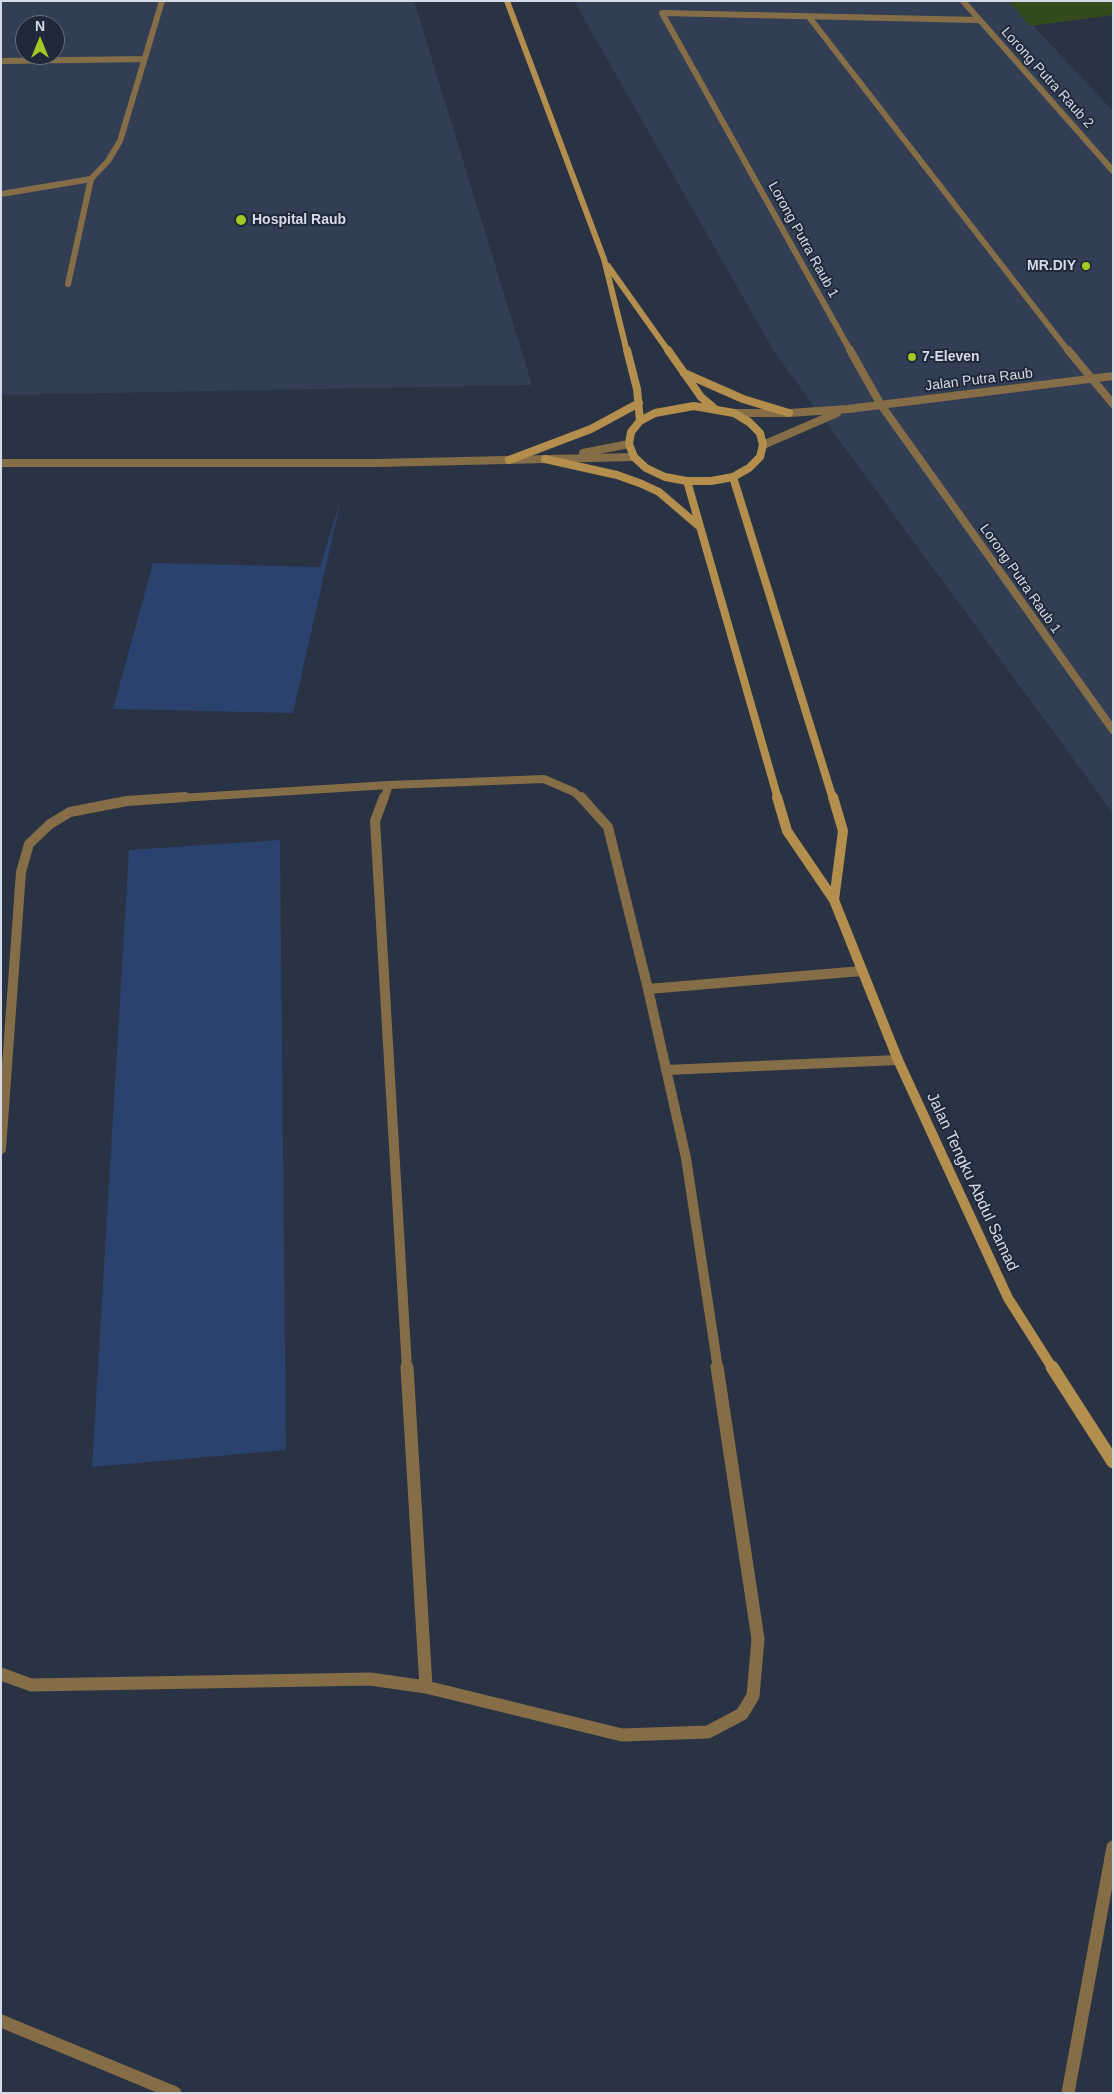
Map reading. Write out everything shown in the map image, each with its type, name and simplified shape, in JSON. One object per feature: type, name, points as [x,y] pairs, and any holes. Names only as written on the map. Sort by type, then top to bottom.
[{"type":"street","points":[[68,284],[91,179],[108,161],[120,141],[162,1]]},
{"type":"street","points":[[507,1],[604,259],[637,389],[640,421]]},
{"type":"street","name":"Lorong Putra Raub 2","points":[[963,1],[1113,171]]},
{"type":"street","name":"Lorong Putra Raub 1","points":[[978,20],[662,13],[881,405],[1113,730]]},
{"type":"street","points":[[809,17],[1090,378],[1113,404]]},
{"type":"street","points":[[1,61],[144,59]]},
{"type":"street","points":[[1,194],[91,179]]},
{"type":"street","points":[[604,259],[683,373],[701,397],[715,408]]},
{"type":"street","points":[[683,373],[743,399],[789,414]]},
{"type":"street","name":"Jalan Putra Raub","points":[[848,409],[1113,376]]},
{"type":"street","points":[[509,460],[591,428],[638,403]]},
{"type":"street","points":[[694,406],[715,408],[734,414],[749,422],[760,433],[763,445],[760,457],[750,468],[733,477],[711,481],[687,481],[665,477],[646,468],[634,457],[628,444],[631,432],[640,421],[655,413],[674,408],[694,406]]},
{"type":"street","points":[[734,414],[789,414],[848,409]]},
{"type":"street","points":[[763,445],[848,409]]},
{"type":"street","points":[[527,460],[593,452],[628,444]]},
{"type":"street","points":[[1,463],[377,463],[634,457]]},
{"type":"street","points":[[545,459],[617,475],[642,484],[659,492],[700,527]]},
{"type":"street","points":[[733,477],[843,831],[834,900]]},
{"type":"street","name":"Jalan Tengku Abdul Samad","points":[[687,481],[787,831],[834,900],[898,1060],[1008,1298],[1113,1462]]},
{"type":"street","points":[[1,1149],[21,872],[29,844],[50,824],[70,812],[127,801],[389,785],[544,779],[574,792],[588,804],[608,827],[648,989],[686,1158],[758,1639],[753,1696],[742,1714],[708,1732],[622,1735],[426,1687],[370,1679],[31,1685],[1,1674]]},
{"type":"street","points":[[389,785],[375,821],[426,1687]]},
{"type":"street","points":[[648,989],[862,971]]},
{"type":"street","points":[[666,1070],[898,1060]]},
{"type":"street","points":[[1068,2093],[1113,1848]]},
{"type":"street","points":[[1,2021],[175,2093]]},
{"type":"shaded area","name":"Hospital Raub","points":[[1,1],[414,1],[532,385],[1,395]]},
{"type":"shaded area","points":[[574,1],[1010,1],[1113,111],[1113,813],[775,353]]},
{"type":"green space","points":[[1009,1],[1113,1],[1113,15],[1030,26]]},
{"type":"building","points":[[341,499],[293,713],[113,709],[153,563],[320,567]]},
{"type":"building","points":[[280,840],[286,1450],[92,1467],[129,850]]},
{"type":"place","name":"Hospital Raub","points":[[241,220]]},
{"type":"place","name":"MR.DIY","points":[[1086,266]]},
{"type":"place","name":"7-Eleven","points":[[912,357]]}]
